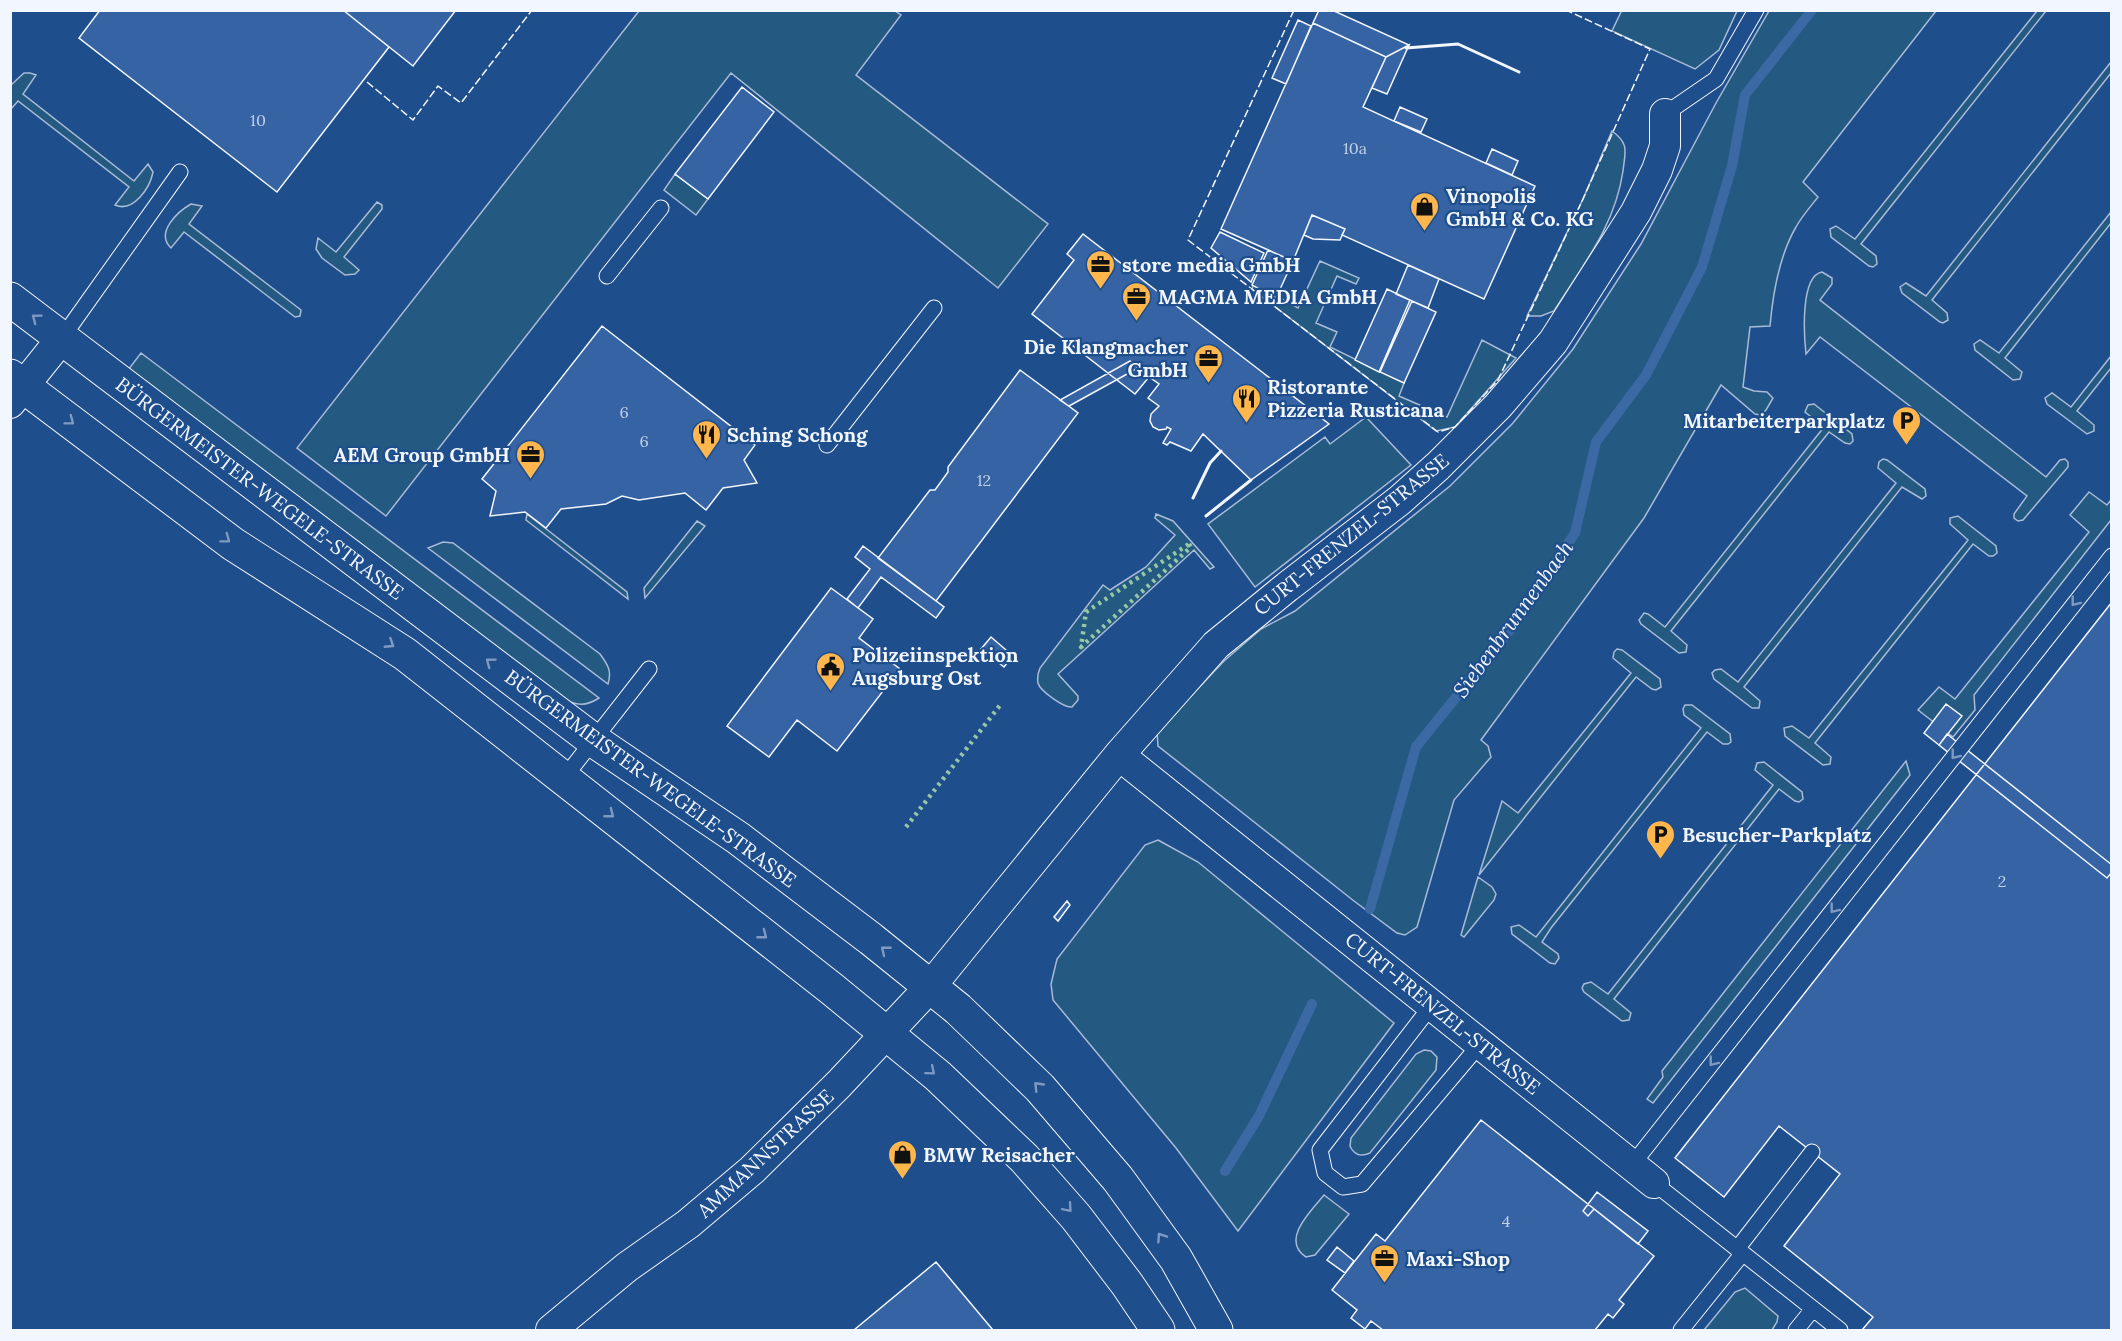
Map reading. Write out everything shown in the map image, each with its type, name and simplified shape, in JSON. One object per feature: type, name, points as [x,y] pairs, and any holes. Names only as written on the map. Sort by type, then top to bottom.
[{"type":"main road","name":"BÜRGERMEISTER-WEGELE-STRASSE","points":[[10,299],[593,740],[738,838],[871,939],[983,1031],[1040,1088],[1111,1170],[1176,1259],[1216,1330]]},
{"type":"main road","points":[[15,388],[233,544],[405,654],[564,777],[941,1079],[1024,1158],[1083,1225],[1158,1330]]},
{"type":"street","name":"CURT-FRENZEL-STRASSE","points":[[885,1033],[930,987],[1119,755],[1216,645],[1400,500],[1498,406],[1553,342],[1636,212],[1657,170],[1665,146],[1665,114]]},
{"type":"street","points":[[15,388],[62,338]]},
{"type":"street","name":"CURT-FRENZEL-STRASSE","points":[[1119,755],[1643,1174]]},
{"type":"street","name":"AMMANNSTRASSE","points":[[551,1330],[627,1267],[688,1224],[729,1191],[838,1084],[885,1033]]},
{"type":"lane","points":[[1665,114],[1716,79],[1756,10]]},
{"type":"lane","points":[[62,338],[180,172]]},
{"type":"lane","points":[[607,276],[661,208]]},
{"type":"lane","points":[[827,445],[934,308]]},
{"type":"lane","points":[[1840,1330],[1643,1174],[2112,556]]},
{"type":"lane","points":[[564,777],[649,669]]},
{"type":"lane","points":[[1432,1005],[1320,1150],[1325,1173],[1343,1187],[1362,1184],[1481,1043]]},
{"type":"lane","points":[[1681,1330],[1812,1152]]},
{"type":"lane","points":[[1796,1330],[1813,1309]]},
{"type":"shaded area","points":[[1622,10],[1737,11],[1719,50],[1695,69],[1612,31]]},
{"type":"shaded area","points":[[639,11],[895,11],[901,15],[856,75],[1048,224],[998,288],[731,73],[386,516],[297,448]]},
{"type":"shaded area","points":[[1769,11],[1936,11],[1803,182],[1818,197],[1798,223],[1785,250],[1775,287],[1770,326],[1750,327],[1743,387],[1767,392],[1773,398],[1766,410],[1761,415],[1755,414],[1721,385],[1644,518],[1481,740],[1488,746],[1491,757],[1454,800],[1417,927],[1405,935],[1397,933],[1158,746],[1157,732],[1224,661],[1261,629],[1295,611],[1450,486],[1513,423],[1573,349],[1641,244],[1716,103]]},
{"type":"shaded area","points":[[2037,11],[2046,11],[1861,244],[1876,256],[1877,264],[1873,267],[1869,266],[1831,237],[1830,229],[1836,226],[1855,239]]},
{"type":"shaded area","points":[[2111,62],[2111,73],[1932,300],[1947,313],[1948,320],[1940,322],[1902,293],[1900,287],[1906,283],[1926,296]]},
{"type":"shaded area","points":[[24,73],[36,75],[23,94],[134,181],[148,164],[153,172],[140,198],[122,207],[115,205],[129,187],[18,101],[11,109],[11,85]]},
{"type":"shaded area","points":[[1612,131],[1622,140],[1625,149],[1623,171],[1613,210],[1596,244],[1554,311],[1541,316],[1527,316],[1583,199]]},
{"type":"shaded area","points":[[675,174],[708,199],[696,215],[664,190]]},
{"type":"shaded area","points":[[377,202],[382,205],[382,209],[344,257],[359,270],[355,274],[345,275],[322,258],[316,249],[318,238],[336,252]]},
{"type":"shaded area","points":[[191,204],[202,206],[189,224],[301,310],[300,316],[295,317],[184,232],[171,248],[165,236],[170,223]]},
{"type":"shaded area","points":[[2111,212],[2111,223],[2005,358],[2022,372],[2020,379],[2013,380],[1975,350],[1974,344],[1980,340],[1999,353]]},
{"type":"shaded area","points":[[1320,261],[1359,278],[1356,284],[1337,276],[1316,323],[1337,332],[1330,347],[1404,383],[1399,396],[1447,417],[1482,340],[1516,358],[1455,427],[1436,431],[1252,289],[1254,283],[1298,308]]},
{"type":"shaded area","points":[[1822,272],[1832,278],[1832,284],[1820,300],[2046,477],[2060,460],[2065,459],[2068,462],[2068,467],[2023,520],[2018,521],[2014,518],[2014,514],[2027,496],[1820,337],[1806,354],[1804,321],[1807,295],[1815,276]]},
{"type":"shaded area","points":[[141,353],[599,698],[582,704],[564,700],[128,370]]},
{"type":"shaded area","points":[[2111,356],[2111,368],[2077,411],[2094,425],[2094,431],[2087,434],[2047,404],[2045,398],[2052,393],[2071,407]]},
{"type":"shaded area","points":[[1814,404],[1852,434],[1853,441],[1850,444],[1845,443],[1829,432],[1671,631],[1687,645],[1686,652],[1679,653],[1641,624],[1639,620],[1644,613],[1648,614],[1665,627],[1824,427],[1805,412],[1808,405]]},
{"type":"shaded area","points":[[1366,417],[1411,465],[1255,587],[1208,524],[1325,437],[1330,444]]},
{"type":"shaded area","points":[[1883,459],[1925,489],[1926,496],[1922,499],[1902,487],[1744,687],[1760,701],[1759,708],[1752,708],[1714,679],[1712,673],[1721,669],[1738,682],[1896,483],[1878,468],[1879,462]]},
{"type":"shaded area","points":[[2089,492],[2107,505],[2111,500],[2111,520],[1974,695],[1975,710],[1953,737],[1918,710],[1939,687],[1955,699],[2089,532],[2070,515]]},
{"type":"shaded area","points":[[527,514],[627,592],[628,599],[526,520]]},
{"type":"shaded area","points":[[1156,514],[1173,521],[1214,567],[1210,569],[1194,550],[1058,674],[1078,696],[1078,700],[1072,707],[1068,707],[1058,702],[1040,686],[1038,674],[1040,668],[1103,585],[1110,590],[1146,567],[1175,535],[1155,518]]},
{"type":"shaded area","points":[[1958,516],[1996,546],[1997,553],[1989,556],[1973,544],[1815,743],[1831,757],[1830,764],[1823,765],[1785,736],[1784,728],[1792,726],[1809,738],[1968,540],[1950,524],[1950,518]]},
{"type":"shaded area","points":[[697,521],[705,526],[645,598],[644,588]]},
{"type":"shaded area","points":[[443,542],[453,543],[600,654],[610,675],[608,684],[428,548]]},
{"type":"shaded area","points":[[1617,649],[1622,650],[1660,679],[1661,687],[1656,690],[1652,689],[1636,677],[1479,875],[1502,801],[1518,813],[1631,673],[1613,658]]},
{"type":"shaded area","points":[[1685,705],[1692,705],[1730,734],[1731,742],[1723,744],[1707,732],[1551,928],[1542,942],[1558,954],[1559,958],[1555,964],[1550,963],[1512,934],[1511,927],[1519,925],[1536,937],[1701,728],[1684,715]]},
{"type":"shaded area","points":[[1906,761],[1910,775],[1653,1103],[1647,1099],[1663,1077],[1662,1071]]},
{"type":"shaded area","points":[[1764,762],[1802,792],[1803,799],[1799,802],[1795,801],[1779,789],[1614,999],[1631,1013],[1629,1020],[1622,1021],[1584,992],[1582,988],[1584,984],[1591,982],[1608,994],[1773,785],[1755,770],[1757,763]]},
{"type":"shaded area","points":[[1158,840],[1198,862],[1394,1023],[1238,1231],[1176,1148],[1053,1000],[1051,984],[1057,959],[1145,845]]},
{"type":"shaded area","points":[[1478,877],[1492,887],[1496,894],[1494,900],[1464,937],[1461,935]]},
{"type":"shaded area","points":[[1424,1050],[1431,1051],[1437,1057],[1436,1070],[1370,1153],[1361,1155],[1356,1153],[1350,1146],[1351,1138],[1416,1054]]},
{"type":"shaded area","points":[[1324,1195],[1349,1214],[1315,1255],[1306,1257],[1299,1250],[1296,1242],[1297,1234],[1306,1217]]},
{"type":"shaded area","points":[[1745,1288],[1778,1316],[1772,1330],[1704,1330],[1735,1292]]},
{"type":"building","points":[[100,10],[343,10],[389,47],[277,192],[79,38]]},
{"type":"building","points":[[343,10],[456,10],[413,66]]},
{"type":"building","points":[[1319,10],[1332,10],[1409,45],[1386,57],[1313,23]]},
{"type":"building","points":[[1298,20],[1311,26],[1286,84],[1272,78]]},
{"type":"building","points":[[1313,23],[1386,57],[1363,107],[1535,186],[1484,299],[1342,235],[1345,229],[1312,215],[1293,261],[1221,229]]},
{"type":"building","points":[[1409,45],[1387,94],[1372,88],[1386,57]]},
{"type":"building","points":[[742,87],[774,112],[708,199],[675,174]]},
{"type":"building","points":[[1400,107],[1427,119],[1421,132],[1394,121]]},
{"type":"building","points":[[1492,149],[1518,161],[1512,175],[1486,163]]},
{"type":"building","points":[[1312,215],[1345,229],[1340,240],[1313,239],[1304,235]]},
{"type":"building","points":[[1220,232],[1264,253],[1251,282],[1211,248]]},
{"type":"building","points":[[1083,234],[1329,424],[1251,480],[1203,434],[1191,451],[1170,442],[1167,445],[1163,443],[1171,429],[1167,427],[1159,430],[1153,427],[1150,421],[1151,414],[1159,406],[1148,398],[1159,384],[1149,377],[1135,394],[1032,314],[1074,260],[1067,254]]},
{"type":"building","points":[[1268,250],[1293,261],[1276,298],[1252,285]]},
{"type":"building","points":[[1408,265],[1439,279],[1428,308],[1396,294]]},
{"type":"building","points":[[1387,289],[1410,300],[1379,372],[1355,360]]},
{"type":"building","points":[[1412,301],[1436,312],[1404,383],[1380,372]]},
{"type":"building","points":[[602,326],[755,445],[744,460],[757,483],[723,488],[706,510],[685,493],[639,500],[622,496],[606,504],[561,509],[546,528],[525,512],[490,516],[496,491],[482,479]]},
{"type":"building","points":[[1130,361],[1138,368],[1069,406],[1060,400]]},
{"type":"building","points":[[1020,370],[1078,413],[936,601],[878,558],[930,490],[935,490],[948,472],[948,467]]},
{"type":"building","points":[[863,546],[944,607],[936,618],[881,577],[858,608],[847,599],[870,569],[855,557]]},
{"type":"building","points":[[831,588],[873,619],[859,638],[900,669],[837,751],[797,720],[769,757],[727,726]]},
{"type":"building","points":[[2112,602],[2112,1330],[1862,1330],[1873,1317],[1784,1246],[1840,1174],[1779,1126],[1724,1197],[1675,1158]]},
{"type":"building","points":[[991,637],[1013,656],[1004,667],[981,649]]},
{"type":"building","points":[[1946,704],[1962,716],[1939,745],[1924,733]]},
{"type":"building","points":[[1947,734],[2112,865],[2112,872],[2107,878],[1939,745]]},
{"type":"building","points":[[1067,901],[1070,905],[1058,921],[1054,917]]},
{"type":"building","points":[[1481,1120],[1654,1256],[1619,1300],[1624,1304],[1613,1318],[1608,1314],[1595,1330],[1383,1330],[1371,1321],[1365,1329],[1351,1318],[1357,1310],[1332,1290],[1376,1234],[1385,1241]]},
{"type":"building","points":[[1597,1192],[1648,1231],[1638,1244],[1594,1209],[1588,1216],[1583,1211]]},
{"type":"building","points":[[1337,1247],[1354,1261],[1345,1273],[1327,1260]]},
{"type":"building","points":[[936,1262],[993,1330],[854,1330]]},
{"type":"waterway","name":"Siebenbrunnenbach","points":[[1370,909],[1416,747],[1515,624],[1575,533],[1596,442],[1646,375],[1702,267],[1732,166],[1745,95],[1812,10]]},
{"type":"waterway","name":"Siebenbrunnenbach","points":[[1225,1171],[1259,1116],[1312,1004]]},
{"type":"hedge","points":[[1189,544],[1191,547],[1081,647],[1086,612],[1189,544]]},
{"type":"hedge","points":[[906,827],[1001,704]]},
{"type":"fence","points":[[367,82],[413,120],[438,86],[461,103],[532,10]]},
{"type":"fence","points":[[1294,10],[1188,240],[1438,432],[1455,427],[1498,380],[1650,49],[1566,10]]},
{"type":"wall","points":[[1406,48],[1458,44],[1519,72]]},
{"type":"wall","points":[[1193,498],[1210,463],[1221,451]]},
{"type":"wall","points":[[1206,516],[1251,480]]},
{"type":"place","name":"Vinopolis GmbH & Co. KG","points":[[1425,232]]},
{"type":"place","name":"store media GmbH","points":[[1101,290]]},
{"type":"place","name":"MAGMA MEDIA GmbH","points":[[1137,322]]},
{"type":"place","name":"Die Klangmacher GmbH","points":[[1209,384]]},
{"type":"place","name":"Ristorante Pizzeria Rusticana","points":[[1246,424]]},
{"type":"place","name":"Mitarbeiterparkplatz","points":[[1906,446]]},
{"type":"place","name":"Sching Schong","points":[[706,460]]},
{"type":"place","name":"AEM Group GmbH","points":[[531,480]]},
{"type":"place","name":"Polizeiinspektion Augsburg Ost","points":[[831,692]]},
{"type":"place","name":"Besucher-Parkplatz","points":[[1661,860]]},
{"type":"place","name":"BMW Reisacher","points":[[902,1180]]},
{"type":"place","name":"Maxi-Shop","points":[[1385,1284]]}]
